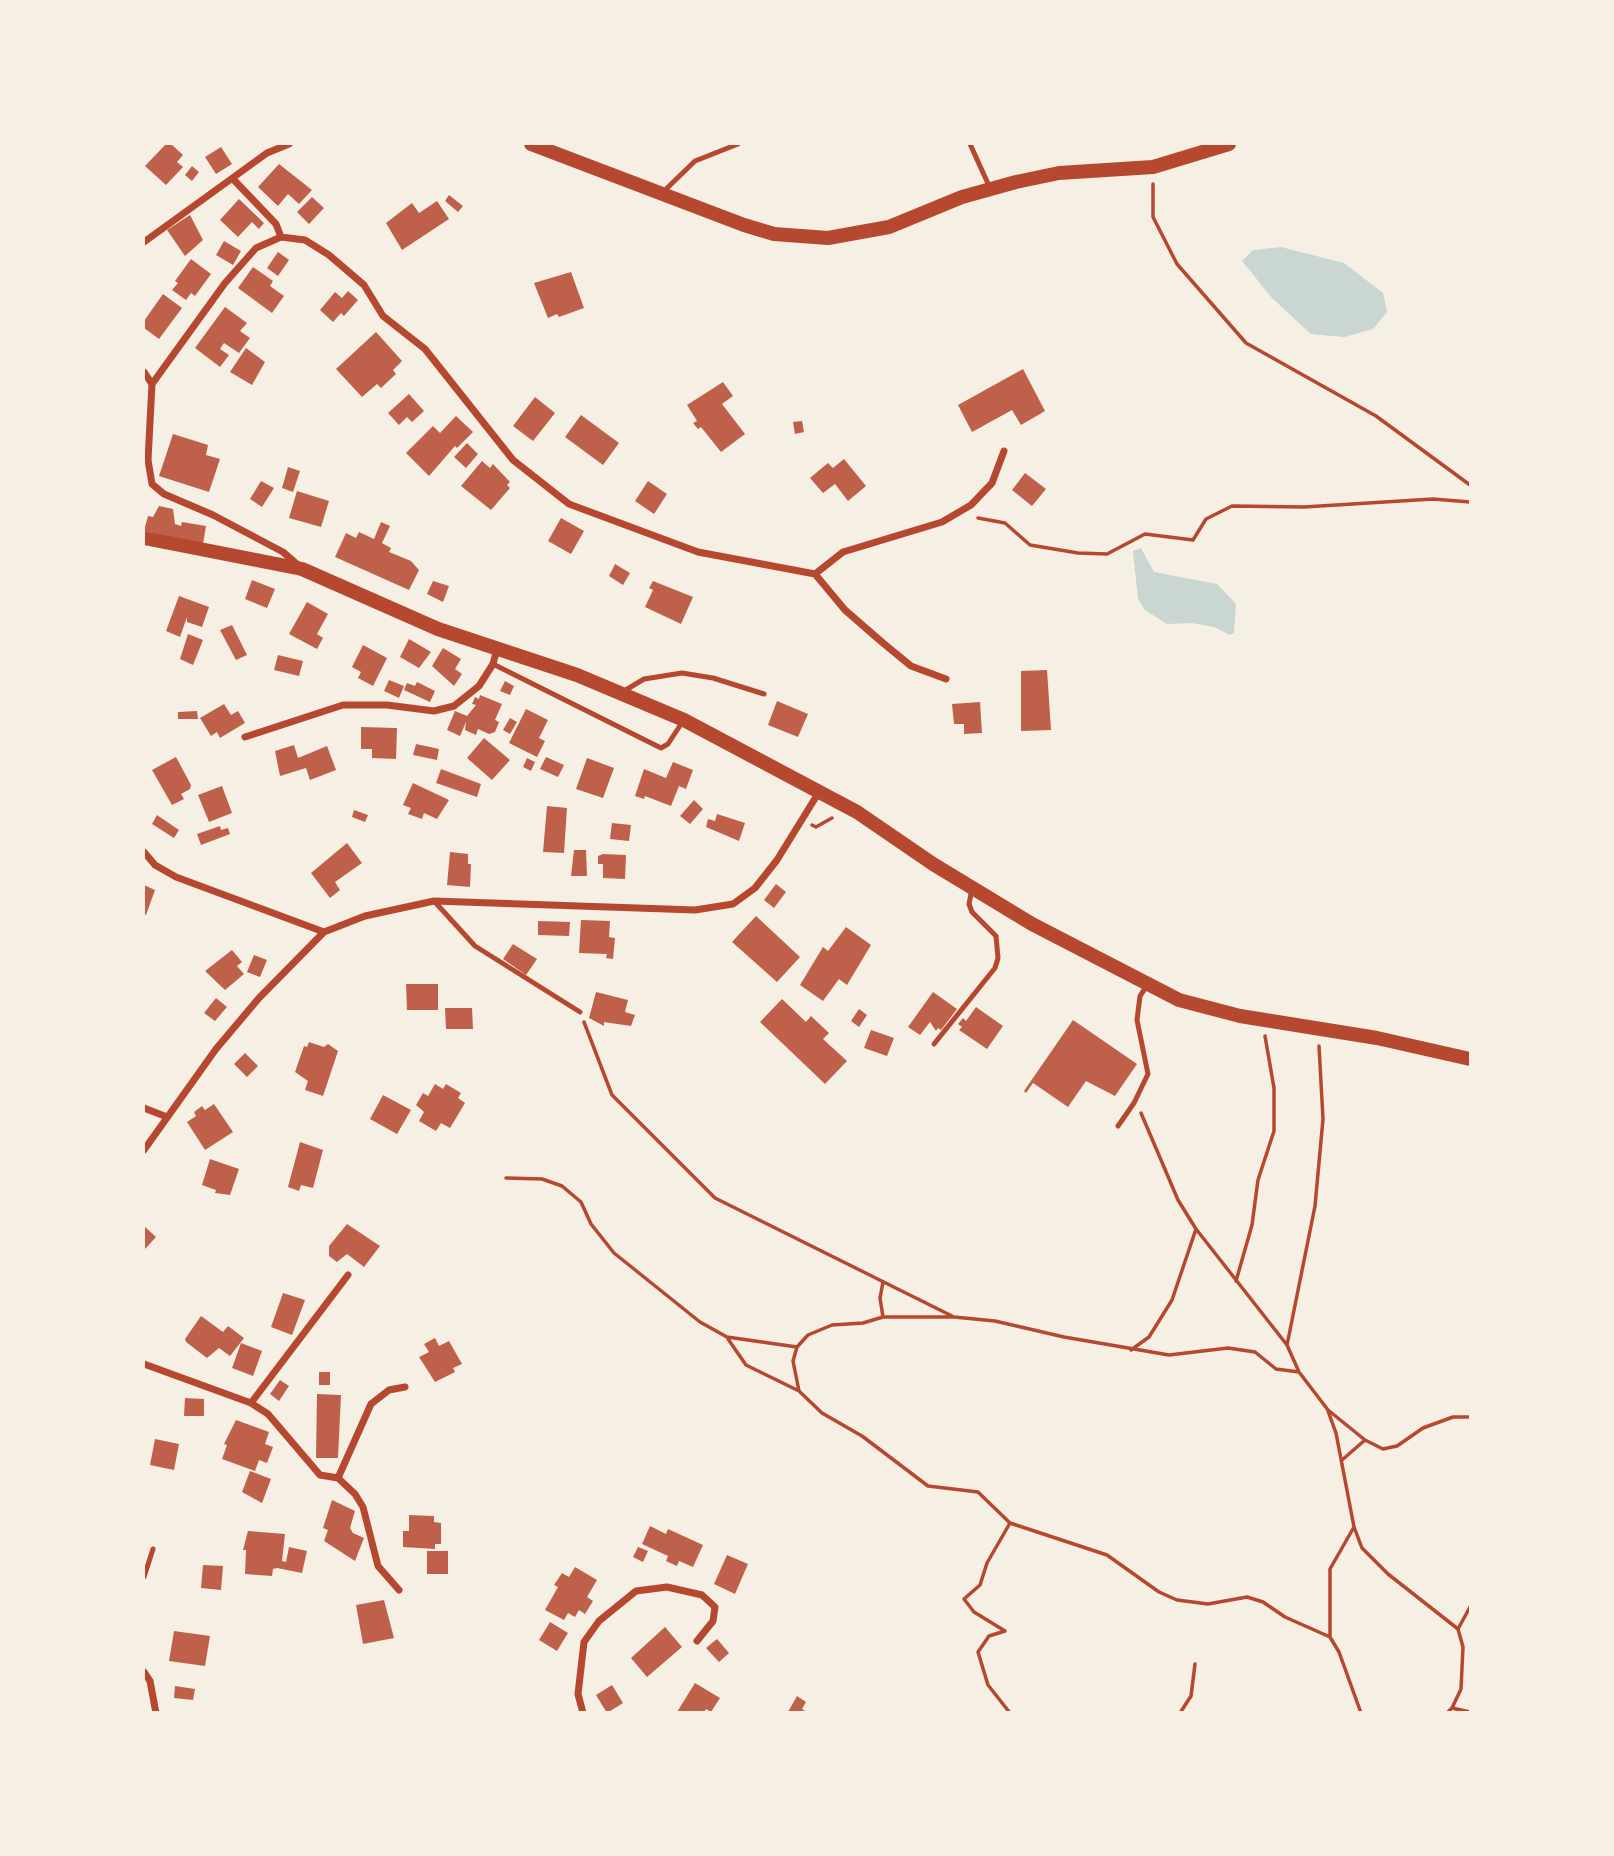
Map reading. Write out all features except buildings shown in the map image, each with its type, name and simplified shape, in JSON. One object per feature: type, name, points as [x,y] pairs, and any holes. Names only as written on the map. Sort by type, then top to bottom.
[{"type":"main road","points":[[531,144],[774,234],[828,239],[889,227],[990,188],[1059,173],[1153,167],[1229,144]]},
{"type":"main road","points":[[144,538],[302,569],[438,629],[621,693],[684,720],[857,812],[972,889],[1148,984],[1206,1009],[1377,1038],[1471,1059]]},
{"type":"street","points":[[144,242],[267,153],[289,144]]},
{"type":"street","points":[[233,179],[276,224],[282,237]]},
{"type":"street","points":[[302,569],[283,552],[213,515],[164,494],[152,484],[148,460],[152,384],[225,283],[248,256],[256,248],[282,237],[305,240],[329,255],[364,285],[383,316],[425,349],[513,460],[569,504],[698,552],[815,574],[845,610],[911,666],[946,680]]},
{"type":"street","points":[[144,372],[152,384]]},
{"type":"street","points":[[815,574],[843,552],[942,522],[971,505],[992,483],[1004,451]]},
{"type":"street","points":[[245,737],[344,705],[387,705],[433,710],[454,706],[479,686],[493,664],[497,649]]},
{"type":"street","points":[[144,1150],[242,1018],[324,932],[365,916],[434,901],[695,910],[733,904],[755,888],[777,860],[819,792]]},
{"type":"street","points":[[144,852],[155,865],[176,877],[324,932]]},
{"type":"street","points":[[144,1108],[167,1117]]},
{"type":"street","points":[[251,1403],[348,1275]]},
{"type":"street","points":[[144,1364],[251,1403],[268,1414],[320,1475],[338,1478],[355,1494],[363,1507],[378,1566],[399,1590]]},
{"type":"street","points":[[338,1478],[371,1404],[388,1390],[405,1387]]},
{"type":"street","points":[[583,1713],[578,1694],[584,1642],[599,1620],[636,1591],[667,1587],[702,1595],[715,1607],[713,1621],[697,1641]]},
{"type":"street","points":[[144,1672],[150,1681],[156,1713]]},
{"type":"lane","points":[[660,194],[695,161],[737,144]]},
{"type":"lane","points":[[970,144],[990,188]]},
{"type":"lane","points":[[493,664],[662,748],[668,744],[684,720]]},
{"type":"lane","points":[[621,693],[644,679],[682,673],[713,678],[764,694]]},
{"type":"lane","points":[[934,1044],[995,968],[998,958],[996,936],[972,912],[969,904],[972,889]]},
{"type":"lane","points":[[434,901],[475,946],[580,1012]]},
{"type":"lane","points":[[1118,1126],[1134,1103],[1148,1074],[1137,1020],[1140,996],[1148,984]]},
{"type":"lane","points":[[144,1577],[153,1549]]},
{"type":"path","points":[[1153,167],[1153,216],[1177,264],[1246,342],[1376,416],[1471,485]]},
{"type":"path","points":[[956,513],[1005,523],[1030,545],[1078,553],[1107,554],[1144,534],[1193,540],[1206,519],[1232,506],[1304,507],[1433,499],[1471,502]]},
{"type":"path","points":[[580,1012],[612,1095],[715,1198],[954,1317]]},
{"type":"path","points":[[1236,1281],[1252,1225],[1258,1180],[1274,1131],[1274,1088],[1265,1034]]},
{"type":"path","points":[[1287,1345],[1315,1206],[1323,1119],[1319,1042]]},
{"type":"path","points":[[1134,1103],[1142,1114],[1178,1200],[1196,1229],[1287,1345],[1299,1372],[1328,1409],[1366,1440],[1382,1449],[1397,1446],[1423,1427],[1453,1417],[1471,1417]]},
{"type":"path","points":[[506,1178],[542,1179],[562,1186],[581,1202],[591,1224],[614,1253],[660,1292],[727,1337],[746,1365],[799,1391],[822,1413],[862,1436],[928,1486],[978,1492],[1010,1523],[1107,1555],[1159,1592],[1178,1600],[1208,1604],[1247,1597],[1264,1602],[1285,1617],[1330,1637]]},
{"type":"path","points":[[1131,1350],[1149,1337],[1172,1300],[1196,1229]]},
{"type":"path","points":[[883,1282],[880,1298],[883,1317]]},
{"type":"path","points":[[799,1391],[793,1361],[797,1347],[808,1335],[832,1325],[863,1324],[883,1317],[954,1317],[995,1321],[1131,1350],[1170,1355],[1228,1348],[1255,1352],[1276,1369],[1299,1372]]},
{"type":"path","points":[[727,1337],[797,1347]]},
{"type":"path","points":[[1328,1409],[1342,1460],[1354,1527],[1362,1548],[1388,1574],[1458,1629]]},
{"type":"path","points":[[1342,1460],[1366,1440]]},
{"type":"path","points":[[1010,1523],[987,1563],[979,1585],[964,1599],[974,1612],[1005,1631],[989,1636],[978,1652],[988,1685],[1010,1713]]},
{"type":"path","points":[[1354,1527],[1330,1569],[1330,1637],[1339,1652],[1361,1713]]},
{"type":"path","points":[[1447,1713],[1461,1689],[1464,1671],[1458,1629],[1471,1607]]},
{"type":"path","points":[[1180,1713],[1191,1696],[1195,1664]]},
{"type":"path","points":[[1452,1708],[1471,1712]]},
{"type":"shaded area","points":[[1281,247],[1344,263],[1383,293],[1387,312],[1373,329],[1344,337],[1311,334],[1272,298],[1242,261],[1253,250]]},
{"type":"shaded area","points":[[1141,548],[1154,572],[1217,584],[1236,604],[1234,633],[1230,635],[1214,627],[1192,623],[1167,624],[1145,610],[1138,599],[1133,551]]}]
